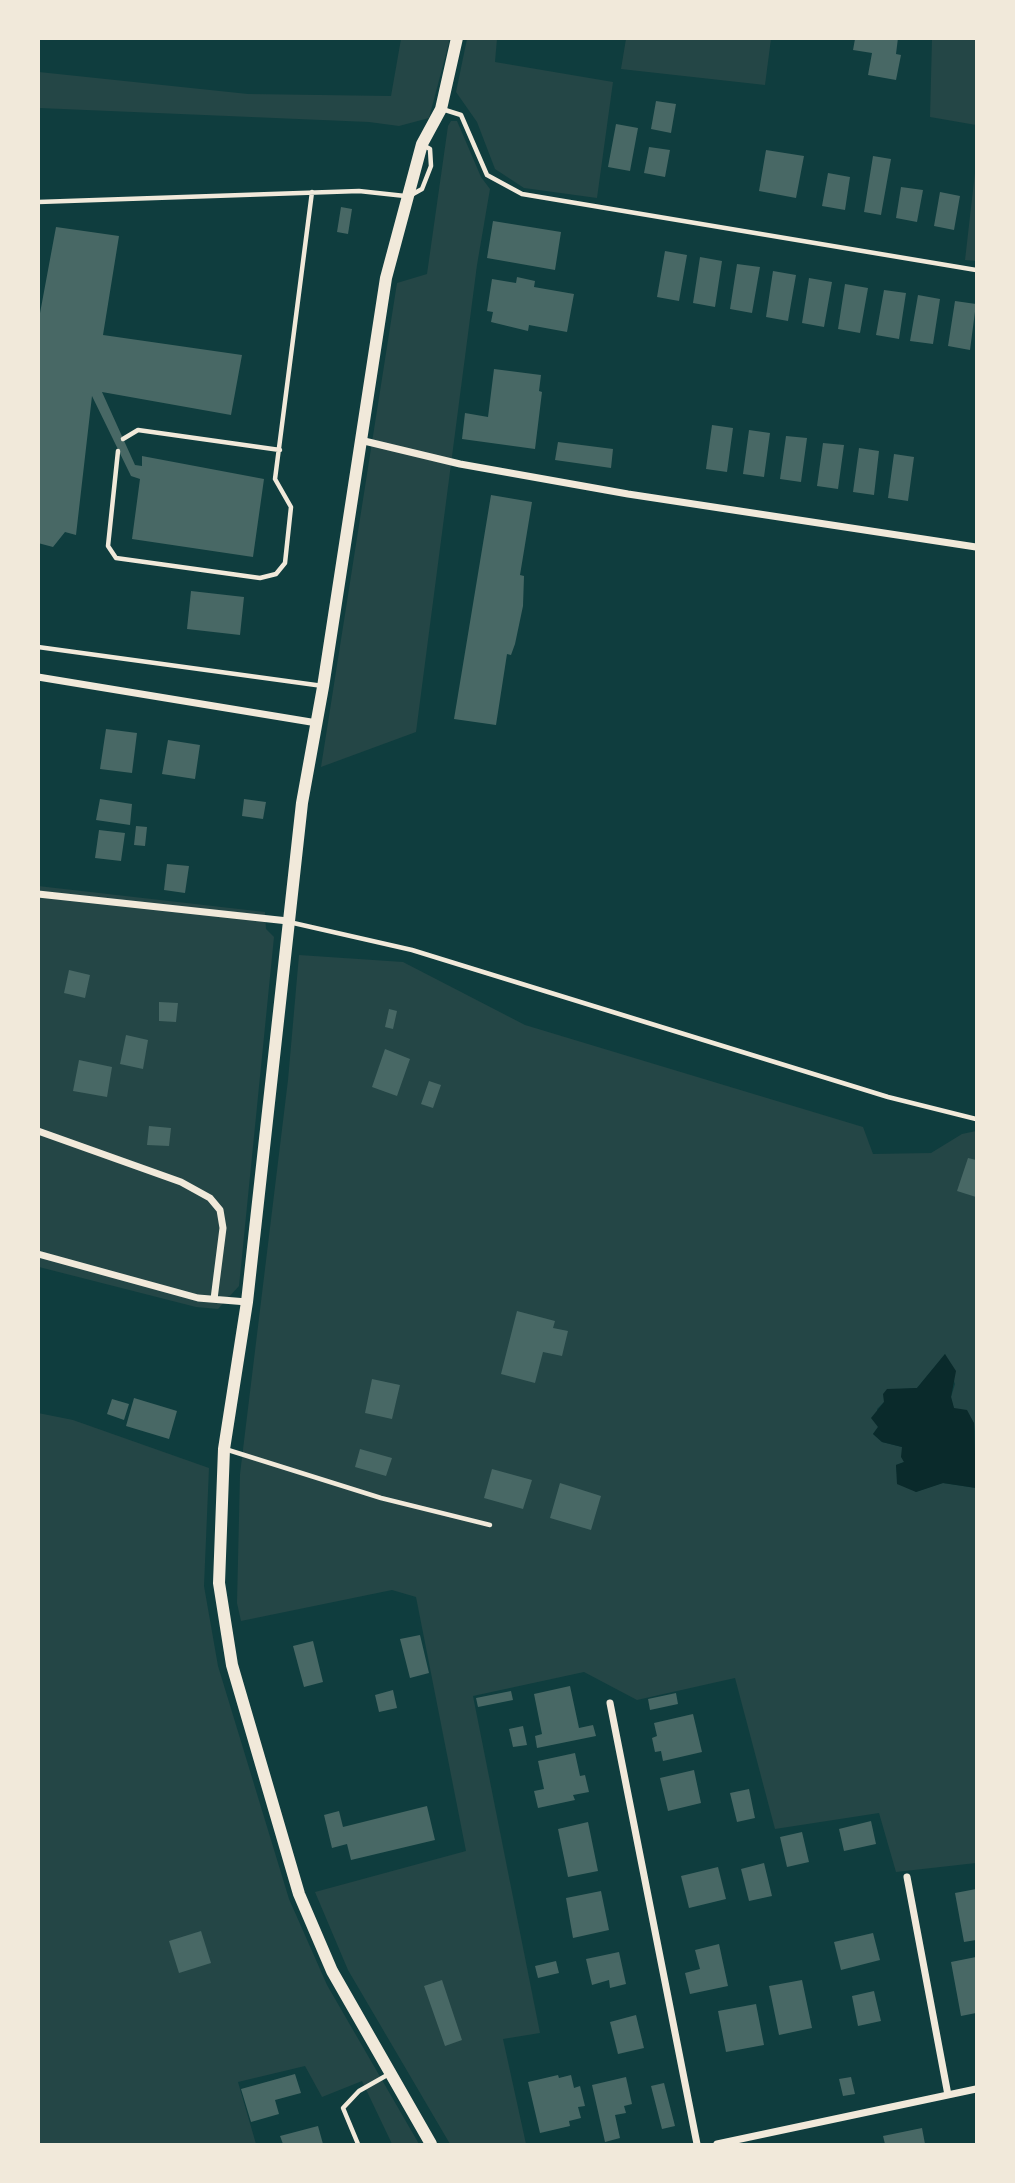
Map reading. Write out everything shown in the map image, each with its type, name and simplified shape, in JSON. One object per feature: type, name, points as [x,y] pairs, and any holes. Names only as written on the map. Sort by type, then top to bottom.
[{"type":"street","points":[[431,2144],[332,1972],[299,1894],[232,1665],[219,1583],[224,1449],[247,1302],[302,803],[323,687],[386,278],[422,144],[441,109],[457,38]]},
{"type":"street","points":[[360,440],[460,464],[628,494],[976,547]]},
{"type":"street","points":[[38,677],[317,723]]},
{"type":"street","points":[[38,894],[288,921]]},
{"type":"street","points":[[38,1131],[181,1182],[210,1198],[220,1210],[223,1228],[214,1299]]},
{"type":"street","points":[[38,1254],[198,1298],[247,1302]]},
{"type":"street","points":[[610,1703],[697,2144]]},
{"type":"street","points":[[907,1877],[948,2095]]},
{"type":"street","points":[[717,2144],[976,2089]]},
{"type":"lane","points":[[441,109],[461,115],[487,175],[522,194],[976,270]]},
{"type":"lane","points":[[38,202],[359,191],[407,197]]},
{"type":"lane","points":[[118,452],[108,546],[116,558],[261,578],[276,574],[285,563],[291,507],[275,479],[312,192]]},
{"type":"lane","points":[[123,439],[138,429],[280,450]]},
{"type":"lane","points":[[38,647],[323,687]]},
{"type":"lane","points":[[288,921],[412,950],[888,1097],[976,1119]]},
{"type":"lane","points":[[224,1449],[381,1498],[490,1525]]},
{"type":"lane","points":[[358,2144],[344,2108],[359,2091],[390,2073]]},
{"type":"shaded area","points":[[401,39],[450,39],[429,118],[399,126],[369,122],[39,108],[39,72],[248,94],[391,96]]},
{"type":"shaded area","points":[[467,39],[497,39],[495,62],[613,82],[597,198],[524,188],[495,169],[477,122],[456,92]]},
{"type":"shaded area","points":[[626,39],[771,39],[765,85],[621,69]]},
{"type":"shaded area","points":[[932,39],[976,39],[976,125],[930,117]]},
{"type":"shaded area","points":[[451,121],[457,121],[481,177],[490,189],[477,265],[416,732],[321,767],[397,283],[427,274],[448,126]]},
{"type":"shaded area","points":[[976,164],[976,261],[965,260]]},
{"type":"shaded area","points":[[38,886],[265,912],[266,929],[274,937],[239,1286],[218,1309],[196,1307],[39,1267]]},
{"type":"shaded area","points":[[299,955],[403,962],[525,1025],[863,1127],[873,1154],[931,1153],[962,1134],[976,1131],[976,1441],[974,1423],[954,1409],[951,1397],[955,1384],[945,1354],[917,1388],[887,1390],[884,1402],[877,1409],[878,1427],[873,1434],[882,1442],[902,1447],[904,1462],[896,1465],[897,1474],[916,1492],[943,1483],[976,1488],[976,1863],[896,1872],[879,1813],[775,1829],[735,1678],[637,1700],[584,1672],[473,1696],[540,2033],[503,2039],[526,2144],[450,2144],[348,1970],[315,1892],[466,1851],[416,1597],[392,1590],[241,1621],[237,1603],[240,1474],[288,1080]]},
{"type":"shaded area","points":[[945,1354],[956,1371],[951,1397],[954,1408],[967,1410],[974,1423],[976,1488],[943,1483],[916,1492],[897,1484],[896,1465],[904,1462],[901,1457],[902,1447],[882,1442],[873,1434],[878,1427],[871,1418],[884,1402],[883,1394],[887,1389],[917,1388]]},
{"type":"shaded area","points":[[38,1413],[73,1420],[209,1468],[204,1586],[218,1666],[289,1899],[327,1985],[419,2144],[392,2144],[362,2081],[322,2097],[305,2066],[238,2082],[256,2144],[39,2144]]},
{"type":"building","points":[[898,38],[896,54],[901,55],[896,80],[868,75],[872,53],[853,50],[855,39]]},
{"type":"building","points":[[656,101],[676,104],[671,133],[651,129]]},
{"type":"building","points":[[616,124],[638,128],[630,171],[608,167]]},
{"type":"building","points":[[649,147],[670,150],[665,177],[644,173]]},
{"type":"building","points":[[766,150],[804,156],[796,198],[759,191]]},
{"type":"building","points":[[873,156],[891,159],[881,215],[864,212]]},
{"type":"building","points":[[828,173],[850,177],[845,210],[822,206]]},
{"type":"building","points":[[901,187],[923,190],[917,222],[896,218]]},
{"type":"building","points":[[940,192],[960,196],[954,230],[934,226]]},
{"type":"building","points":[[341,207],[352,209],[348,234],[337,232]]},
{"type":"building","points":[[493,221],[561,232],[555,270],[487,258]]},
{"type":"building","points":[[56,227],[119,236],[103,335],[242,355],[231,415],[102,392],[135,465],[142,466],[142,456],[264,479],[253,557],[132,539],[140,479],[131,476],[92,396],[76,535],[65,532],[53,547],[38,543],[38,324]]},
{"type":"building","points":[[665,251],[687,255],[679,301],[657,297]]},
{"type":"building","points":[[700,257],[722,261],[715,307],[693,303]]},
{"type":"building","points":[[737,264],[760,267],[752,313],[730,309]]},
{"type":"building","points":[[773,271],[796,275],[788,321],[766,317]]},
{"type":"building","points":[[517,277],[535,281],[534,287],[574,294],[567,332],[529,325],[528,331],[491,322],[493,312],[487,311],[492,279],[516,283]]},
{"type":"building","points":[[809,278],[832,282],[824,327],[802,323]]},
{"type":"building","points":[[845,284],[868,288],[860,333],[838,329]]},
{"type":"building","points":[[884,290],[906,293],[899,339],[876,335]]},
{"type":"building","points":[[918,295],[940,299],[933,344],[910,341]]},
{"type":"building","points":[[955,301],[976,304],[970,350],[948,346]]},
{"type":"building","points":[[494,369],[541,375],[539,391],[542,392],[535,449],[462,439],[465,413],[488,417]]},
{"type":"building","points":[[712,425],[733,428],[727,472],[706,469]]},
{"type":"building","points":[[749,430],[770,433],[764,477],[743,474]]},
{"type":"building","points":[[786,436],[807,438],[801,482],[780,479]]},
{"type":"building","points":[[558,442],[613,449],[611,468],[555,460]]},
{"type":"building","points":[[823,443],[844,445],[838,489],[817,486]]},
{"type":"building","points":[[859,448],[879,451],[874,495],[853,492]]},
{"type":"building","points":[[894,454],[914,457],[908,501],[888,498]]},
{"type":"building","points":[[491,495],[532,502],[520,575],[524,576],[523,606],[515,644],[511,655],[507,654],[496,725],[454,719]]},
{"type":"building","points":[[191,591],[244,597],[240,635],[187,629]]},
{"type":"building","points":[[106,729],[137,733],[132,773],[100,769]]},
{"type":"building","points":[[168,740],[200,745],[195,779],[162,774]]},
{"type":"building","points":[[100,799],[132,804],[130,825],[96,820]]},
{"type":"building","points":[[244,799],[266,802],[263,819],[242,816]]},
{"type":"building","points":[[136,826],[147,827],[145,846],[134,845]]},
{"type":"building","points":[[99,830],[125,833],[121,861],[95,858]]},
{"type":"building","points":[[167,864],[189,866],[185,893],[164,890]]},
{"type":"building","points":[[69,970],[90,975],[85,998],[64,993]]},
{"type":"building","points":[[159,1002],[178,1003],[176,1022],[159,1021]]},
{"type":"building","points":[[389,1009],[397,1011],[393,1029],[385,1027]]},
{"type":"building","points":[[126,1035],[148,1040],[143,1069],[120,1064]]},
{"type":"building","points":[[385,1049],[410,1059],[397,1096],[372,1087]]},
{"type":"building","points":[[79,1060],[112,1067],[107,1097],[73,1091]]},
{"type":"building","points":[[429,1081],[441,1085],[433,1108],[421,1104]]},
{"type":"building","points":[[149,1126],[171,1128],[169,1146],[147,1145]]},
{"type":"building","points":[[968,1158],[976,1160],[976,1197],[957,1191]]},
{"type":"building","points":[[517,1311],[555,1321],[553,1328],[568,1331],[562,1356],[543,1352],[535,1383],[501,1374]]},
{"type":"building","points":[[372,1379],[400,1385],[392,1419],[365,1413]]},
{"type":"building","points":[[134,1398],[177,1411],[169,1439],[126,1426]]},
{"type":"building","points":[[112,1399],[129,1404],[124,1420],[107,1414]]},
{"type":"building","points":[[360,1449],[392,1458],[386,1476],[355,1467]]},
{"type":"building","points":[[492,1469],[532,1480],[523,1509],[484,1498]]},
{"type":"building","points":[[560,1483],[601,1496],[591,1530],[550,1518]]},
{"type":"building","points":[[420,1635],[429,1673],[410,1678],[400,1639]]},
{"type":"building","points":[[313,1641],[323,1682],[304,1687],[293,1646]]},
{"type":"building","points":[[570,1686],[579,1728],[593,1725],[596,1736],[537,1748],[535,1736],[542,1734],[534,1694]]},
{"type":"building","points":[[393,1690],[397,1708],[379,1712],[375,1695]]},
{"type":"building","points":[[511,1691],[513,1700],[478,1707],[476,1698]]},
{"type":"building","points":[[676,1693],[678,1704],[650,1710],[648,1699]]},
{"type":"building","points":[[693,1714],[702,1752],[663,1761],[661,1751],[655,1752],[652,1738],[657,1736],[654,1723]]},
{"type":"building","points":[[523,1726],[527,1745],[513,1747],[509,1729]]},
{"type":"building","points":[[575,1753],[580,1776],[585,1775],[589,1792],[573,1795],[575,1800],[538,1808],[534,1791],[544,1789],[538,1761]]},
{"type":"building","points":[[694,1770],[701,1803],[668,1811],[660,1778]]},
{"type":"building","points":[[749,1789],[755,1818],[737,1822],[730,1793]]},
{"type":"building","points":[[427,1806],[435,1840],[351,1860],[347,1844],[332,1848],[324,1815],[339,1811],[343,1827]]},
{"type":"building","points":[[871,1821],[876,1844],[844,1851],[839,1829]]},
{"type":"building","points":[[588,1822],[598,1871],[568,1877],[558,1829]]},
{"type":"building","points":[[802,1832],[809,1862],[787,1867],[780,1837]]},
{"type":"building","points":[[764,1863],[772,1896],[749,1901],[741,1869]]},
{"type":"building","points":[[718,1867],[726,1899],[689,1908],[681,1876]]},
{"type":"building","points":[[976,1889],[976,1940],[964,1942],[955,1893]]},
{"type":"building","points":[[601,1891],[609,1930],[573,1938],[566,1898]]},
{"type":"building","points":[[201,1931],[211,1963],[179,1973],[169,1941]]},
{"type":"building","points":[[873,1933],[880,1960],[841,1970],[834,1942]]},
{"type":"building","points":[[719,1944],[728,1986],[690,1994],[685,1973],[700,1969],[695,1950]]},
{"type":"building","points":[[619,1952],[626,1984],[610,1988],[609,1980],[592,1985],[586,1959]]},
{"type":"building","points":[[976,1957],[976,2013],[961,2016],[951,1962]]},
{"type":"building","points":[[556,1961],[559,1973],[538,1978],[535,1966]]},
{"type":"building","points":[[442,1980],[462,2040],[445,2046],[424,1986]]},
{"type":"building","points":[[802,1980],[812,2028],[779,2035],[769,1986]]},
{"type":"building","points":[[874,1991],[881,2021],[858,2026],[852,1996]]},
{"type":"building","points":[[756,2004],[764,2045],[726,2052],[718,2011]]},
{"type":"building","points":[[636,2015],[644,2048],[618,2054],[610,2022]]},
{"type":"building","points":[[295,2074],[301,2093],[275,2100],[279,2114],[251,2122],[241,2089]]},
{"type":"building","points":[[558,2075],[559,2078],[571,2075],[574,2088],[580,2086],[585,2106],[578,2107],[581,2118],[569,2121],[570,2126],[540,2133],[528,2082]]},
{"type":"building","points":[[626,2077],[632,2104],[624,2106],[626,2113],[615,2115],[620,2138],[605,2142],[592,2085]]},
{"type":"building","points":[[851,2077],[855,2094],[843,2096],[839,2079]]},
{"type":"building","points":[[664,2083],[675,2126],[662,2129],[651,2086]]},
{"type":"building","points":[[318,2126],[323,2144],[283,2144],[280,2136]]},
{"type":"building","points":[[922,2128],[925,2144],[885,2144],[883,2136]]}]
